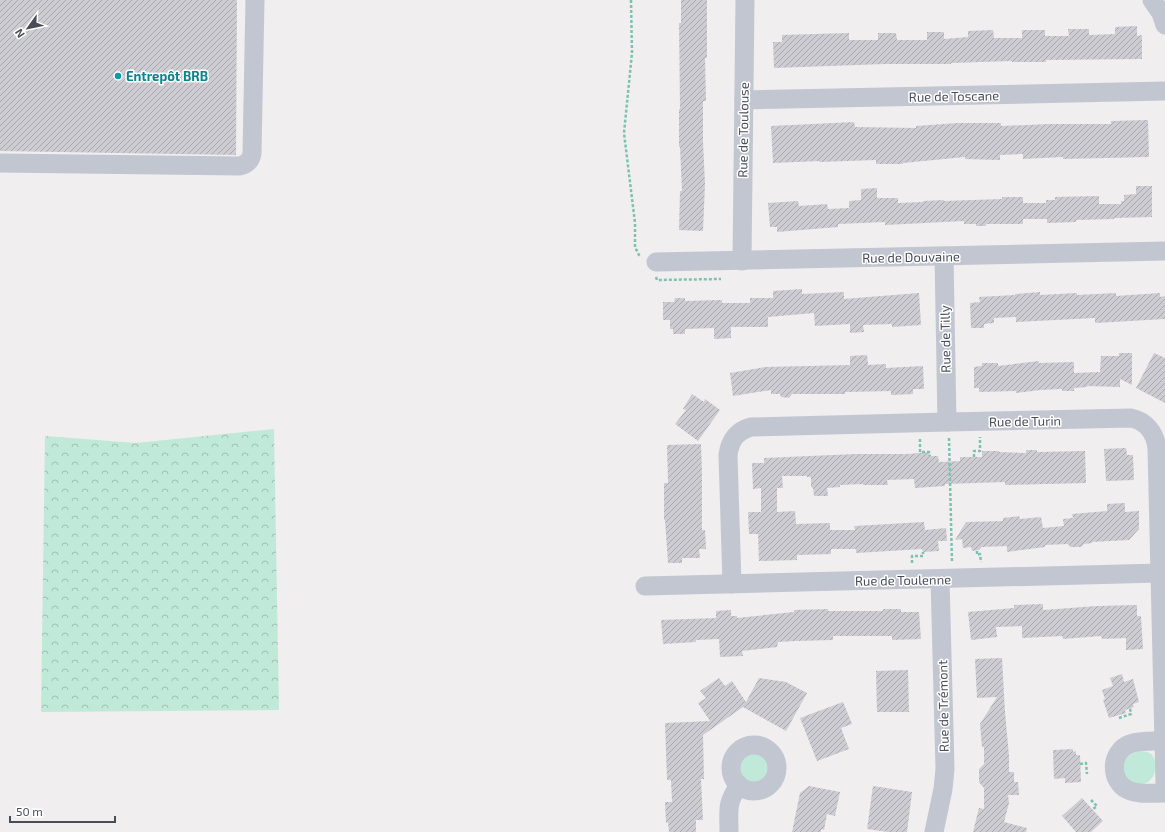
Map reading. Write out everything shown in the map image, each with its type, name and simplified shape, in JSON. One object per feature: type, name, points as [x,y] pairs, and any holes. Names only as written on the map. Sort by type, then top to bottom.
[{"type":"street","points":[[0,163],[244,165],[251,159],[252,153],[255,0]]},
{"type":"street","name":"Rue de Toulouse","points":[[742,261],[745,0]]},
{"type":"street","points":[[1152,0],[1161,13],[1165,25]]},
{"type":"street","name":"Rue de Toscane","points":[[744,100],[1165,91]]},
{"type":"street","name":"Rue de Douvaine","points":[[656,262],[1165,251]]},
{"type":"street","name":"Rue de Tilly","points":[[944,256],[948,427]]},
{"type":"street","name":"Rue de Turin","points":[[732,584],[728,455],[734,436],[751,427],[920,423],[948,427],[980,422],[1138,419],[1144,423],[1156,441],[1165,784]]},
{"type":"street","name":"Rue de Toulenne","points":[[645,586],[732,584],[946,574],[1160,573]]},
{"type":"street","name":"Rue de Trémont","points":[[934,832],[945,774],[946,574]]},
{"type":"street","points":[[1164,741],[1136,742],[1124,746],[1115,759],[1114,773],[1122,786],[1129,790],[1148,793],[1165,793]]},
{"type":"street","points":[[729,832],[728,808],[730,801],[739,785]]},
{"type":"path","points":[[631,0],[632,53],[624,133],[635,223],[635,247],[639,255],[645,261],[656,262]]},
{"type":"path","points":[[974,457],[974,451],[980,450],[980,422]]},
{"type":"path","points":[[920,423],[920,452],[929,452],[930,456]]},
{"type":"path","points":[[946,574],[948,427]]},
{"type":"path","points":[[1119,718],[1132,714],[1130,708]]},
{"type":"path","points":[[1080,764],[1086,763],[1086,774]]},
{"type":"path","points":[[1091,800],[1097,806],[1093,810]]},
{"type":"green space","points":[[274,429],[279,710],[41,712],[45,436],[136,443]]},
{"type":"green space","points":[[1141,751],[1152,755],[1155,761],[1155,768],[1151,779],[1142,784],[1137,784],[1131,782],[1126,777],[1123,772],[1122,764],[1124,760],[1132,754]]},
{"type":"green space","points":[[753,752],[759,753],[766,759],[769,768],[768,774],[762,781],[753,784],[747,783],[740,777],[737,768],[738,762],[744,755]]},
{"type":"building","name":"Entrepôt BRB","points":[[0,0],[237,0],[236,155],[0,151]]},
{"type":"building","points":[[681,0],[707,0],[707,58],[705,58],[706,101],[703,101],[705,184],[703,231],[679,230],[680,191],[682,191],[679,147],[679,23],[681,23]]},
{"type":"building","points":[[1137,26],[1137,36],[1142,35],[1142,59],[1046,60],[1046,62],[1012,61],[951,64],[885,64],[774,68],[773,42],[782,42],[782,35],[849,33],[849,40],[878,40],[878,33],[896,33],[897,40],[927,40],[927,32],[944,32],[944,39],[968,37],[968,31],[993,30],[994,38],[1022,38],[1022,30],[1045,30],[1045,36],[1069,36],[1068,29],[1089,29],[1089,35],[1115,34],[1115,27]]},
{"type":"building","points":[[1148,120],[1149,157],[1063,159],[1063,157],[1023,159],[1023,154],[1000,155],[1000,160],[965,159],[965,157],[903,164],[876,164],[876,160],[773,163],[771,126],[854,122],[855,127],[916,128],[916,126],[958,123],[1001,123],[1001,126],[1111,124],[1111,121]]},
{"type":"building","points":[[1136,186],[1152,186],[1152,217],[1076,220],[1076,222],[1047,223],[1047,219],[1023,219],[1023,224],[986,224],[986,226],[964,224],[964,221],[885,225],[885,222],[838,224],[838,227],[777,232],[777,227],[770,227],[768,203],[798,201],[799,206],[827,204],[828,209],[849,208],[849,201],[861,200],[861,189],[877,188],[877,198],[898,198],[898,203],[1023,197],[1023,203],[1046,203],[1046,200],[1055,200],[1055,197],[1099,196],[1099,204],[1121,204],[1121,201],[1124,201],[1124,195],[1136,194]]},
{"type":"building","points":[[802,289],[802,294],[844,292],[844,299],[919,293],[921,325],[892,327],[892,324],[863,325],[864,332],[850,333],[850,324],[815,326],[814,313],[768,317],[768,327],[731,327],[731,338],[714,339],[714,328],[685,329],[685,334],[673,334],[673,329],[670,329],[670,320],[663,320],[663,302],[674,302],[675,298],[685,298],[685,301],[722,300],[722,303],[750,303],[750,298],[773,298],[773,291]]},
{"type":"building","points":[[1040,292],[1040,295],[1116,293],[1116,296],[1160,293],[1160,297],[1165,296],[1165,319],[1095,323],[1095,318],[1016,322],[1016,317],[994,318],[994,323],[984,324],[984,328],[971,328],[970,303],[980,302],[979,297]]},
{"type":"building","points":[[1119,353],[1132,353],[1132,385],[1120,379],[1120,387],[1087,386],[1074,388],[1074,391],[1062,391],[1062,389],[1016,393],[1016,391],[979,392],[979,388],[974,388],[974,367],[982,366],[982,363],[998,363],[998,366],[1039,361],[1039,363],[1074,362],[1074,373],[1100,372],[1101,356],[1119,356]]},
{"type":"building","points":[[1154,353],[1165,358],[1165,403],[1136,388]]},
{"type":"building","points":[[867,355],[868,365],[886,364],[886,368],[923,366],[924,389],[913,389],[913,394],[891,395],[891,391],[845,392],[845,394],[792,394],[789,398],[781,397],[780,394],[771,394],[771,390],[733,396],[730,373],[765,367],[850,365],[850,356]]},
{"type":"building","points":[[692,394],[704,402],[705,399],[720,410],[698,441],[675,424],[686,410],[683,409]]},
{"type":"building","points":[[701,444],[702,530],[705,530],[706,549],[699,549],[700,558],[682,558],[682,563],[668,563],[664,520],[664,483],[668,483],[667,445]]},
{"type":"building","points":[[1126,448],[1127,455],[1133,455],[1134,480],[1106,481],[1104,449]]},
{"type":"building","points":[[1026,450],[1037,450],[1037,452],[1085,451],[1086,483],[1005,485],[1005,482],[945,484],[945,486],[915,488],[914,479],[887,480],[888,485],[840,485],[840,487],[827,488],[828,496],[814,496],[813,488],[811,487],[811,477],[782,476],[783,488],[777,488],[777,512],[795,511],[796,524],[830,523],[830,530],[855,530],[854,526],[924,522],[925,530],[946,528],[947,541],[938,541],[939,551],[923,552],[922,549],[856,553],[856,549],[831,549],[831,554],[797,555],[797,560],[759,561],[758,534],[749,534],[748,512],[761,512],[761,488],[753,489],[752,463],[764,463],[764,458],[856,454],[908,454],[929,452],[930,456],[938,456],[939,462],[960,461],[960,457],[982,457],[982,451],[1026,453]]},
{"type":"building","points":[[1125,503],[1125,512],[1139,511],[1139,529],[1129,540],[1092,542],[1084,544],[1081,547],[1070,547],[1068,544],[1045,545],[1045,547],[1007,552],[1007,546],[982,547],[979,550],[972,551],[971,547],[963,548],[962,539],[955,540],[966,522],[1003,521],[1003,518],[1019,516],[1020,519],[1041,517],[1043,528],[1064,526],[1063,519],[1073,518],[1072,514],[1107,511],[1107,504]]},
{"type":"building","points":[[1043,604],[1043,610],[1137,605],[1137,616],[1141,616],[1143,649],[1126,650],[1126,638],[1102,639],[1101,636],[1063,639],[1062,636],[1022,638],[1022,626],[996,627],[997,637],[971,640],[968,612],[1014,608],[1014,605]]},
{"type":"building","points":[[828,609],[828,611],[883,611],[883,609],[901,609],[901,612],[919,612],[921,639],[892,640],[892,636],[833,636],[833,640],[778,642],[777,647],[742,651],[743,656],[720,657],[719,639],[663,644],[661,620],[716,618],[716,611],[731,610],[731,616],[737,616],[737,618],[794,612],[794,610]]},
{"type":"building","points":[[1002,658],[1009,772],[1014,772],[1014,782],[1018,782],[1019,795],[1008,795],[1009,803],[1004,822],[1027,828],[1026,832],[973,832],[979,808],[984,809],[984,788],[979,782],[979,769],[984,764],[984,747],[982,747],[980,724],[997,697],[977,698],[975,659]]},
{"type":"building","points":[[908,670],[909,712],[877,712],[876,671]]},
{"type":"building","points":[[1122,674],[1124,682],[1133,679],[1139,702],[1133,704],[1134,707],[1125,710],[1126,713],[1109,718],[1103,700],[1105,699],[1102,690],[1113,686],[1110,678]]},
{"type":"building","points":[[719,678],[725,686],[732,681],[746,702],[759,678],[786,682],[807,693],[786,731],[743,707],[703,735],[704,779],[701,779],[703,820],[696,820],[696,832],[669,832],[668,822],[666,823],[665,802],[672,802],[671,780],[667,780],[665,723],[710,721],[698,703],[706,698],[700,691]]},
{"type":"building","points":[[843,702],[852,724],[841,728],[849,749],[817,761],[800,718]]},
{"type":"building","points":[[1073,749],[1073,752],[1076,751],[1076,755],[1080,755],[1081,782],[1065,783],[1065,778],[1054,779],[1053,750]]},
{"type":"building","points":[[809,786],[840,792],[835,816],[827,814],[824,830],[821,829],[821,832],[792,832],[800,793]]},
{"type":"building","points":[[873,786],[912,792],[907,832],[888,832],[867,829]]},
{"type":"building","points":[[1082,798],[1103,821],[1091,832],[1076,832],[1062,816]]},
{"type":"place","name":"Entrepôt BRB","points":[[118,76]]}]
